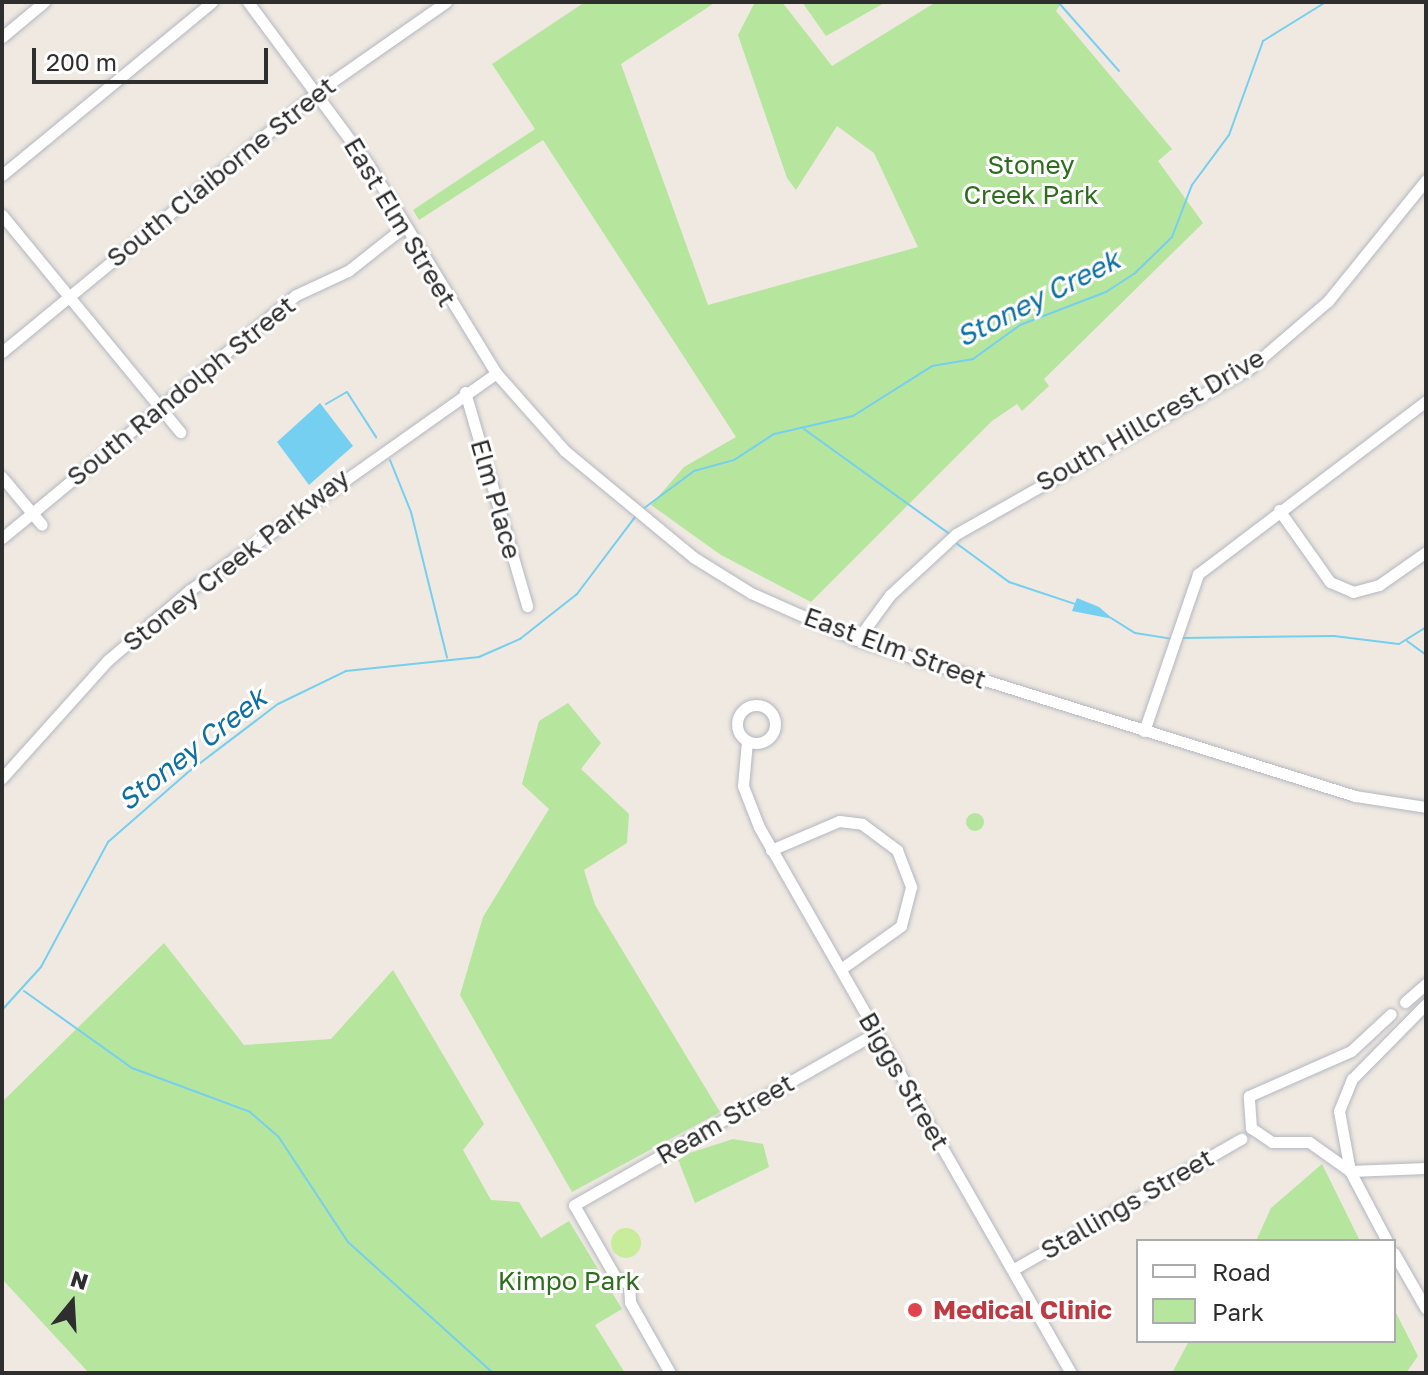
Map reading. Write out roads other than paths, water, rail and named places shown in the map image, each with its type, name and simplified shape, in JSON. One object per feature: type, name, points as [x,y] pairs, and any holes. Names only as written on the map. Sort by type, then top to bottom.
[{"type":"street","points":[[2,37],[44,2]]},
{"type":"street","points":[[2,175],[212,2]]},
{"type":"street","name":"East Elm Street","points":[[248,2],[317,92],[496,373],[623,502],[693,557],[751,593],[857,640],[1355,796],[1426,807]]},
{"type":"street","name":"South Claiborne Street","points":[[2,352],[317,92],[446,2]]},
{"type":"street","name":"South Hillcrest Drive","points":[[857,640],[890,595],[956,534],[1251,367],[1328,301],[1426,180]]},
{"type":"street","points":[[2,215],[180,432]]},
{"type":"street","name":"South Randolph Street","points":[[2,538],[296,295],[348,271],[405,226]]},
{"type":"street","name":"Stoney Creek Parkway","points":[[2,778],[108,660],[190,590],[465,392],[496,373]]},
{"type":"street","name":"Elm Place","points":[[465,392],[527,606]]},
{"type":"street","points":[[1144,731],[1173,638],[1198,574],[1426,401]]},
{"type":"street","points":[[2,477],[42,525]]},
{"type":"street","points":[[1279,510],[1330,582],[1353,592],[1379,585],[1426,552]]},
{"type":"street","name":"Biggs Street","points":[[747,741],[743,786],[771,850],[1071,1373]]},
{"type":"street","points":[[771,850],[839,821],[873,829],[897,850],[911,887],[901,926],[841,969]]},
{"type":"street","points":[[1405,1002],[1426,984]]},
{"type":"street","points":[[1386,1239],[1350,1171],[1339,1126],[1343,1093],[1426,1004]]},
{"type":"street","points":[[1391,1014],[1351,1051],[1249,1096],[1251,1128],[1272,1142],[1309,1142],[1350,1171],[1426,1168]]},
{"type":"street","name":"Ream Street","points":[[670,1373],[630,1302],[629,1284],[616,1278],[574,1205],[875,1033]]},
{"type":"street","name":"Stallings Street","points":[[1014,1269],[1241,1139]]},
{"type":"street","points":[[1396,1256],[1426,1309]]},
{"type":"water","points":[[320,403],[353,446],[309,485],[277,442]]},
{"type":"water","points":[[1077,598],[1099,607],[1113,619],[1072,611]]},
{"type":"waterway","points":[[1058,2],[1119,71]]},
{"type":"waterway","name":"Stoney Creek","points":[[643,509],[694,471],[734,460],[774,434],[853,416],[932,366],[973,359],[1020,325],[1106,292],[1134,274],[1172,237],[1192,185],[1229,135],[1263,41],[1326,2]]},
{"type":"waterway","points":[[326,404],[347,392],[376,437]]},
{"type":"waterway","points":[[804,429],[948,533]]},
{"type":"waterway","points":[[390,460],[411,512],[447,658]]},
{"type":"waterway","name":"Stoney Creek","points":[[2,1010],[41,967],[108,842],[187,773],[278,704],[346,671],[479,657],[520,639],[577,594],[635,517]]},
{"type":"waterway","points":[[956,543],[1009,582],[1075,604]]},
{"type":"waterway","points":[[1111,618],[1135,633],[1171,639]]},
{"type":"waterway","points":[[1182,638],[1334,636],[1399,644],[1426,627]]},
{"type":"waterway","points":[[1407,641],[1426,655]]},
{"type":"waterway","points":[[24,991],[132,1068],[250,1112],[278,1136],[348,1242],[493,1373]]},
{"type":"place","name":"Medical Clinic","points":[[915,1310]]},
{"type":"park label","name":"Stoney Creek Park","points":[[1031,180]]},
{"type":"park label","name":"Kimpo Park","points":[[569,1281]]}]
